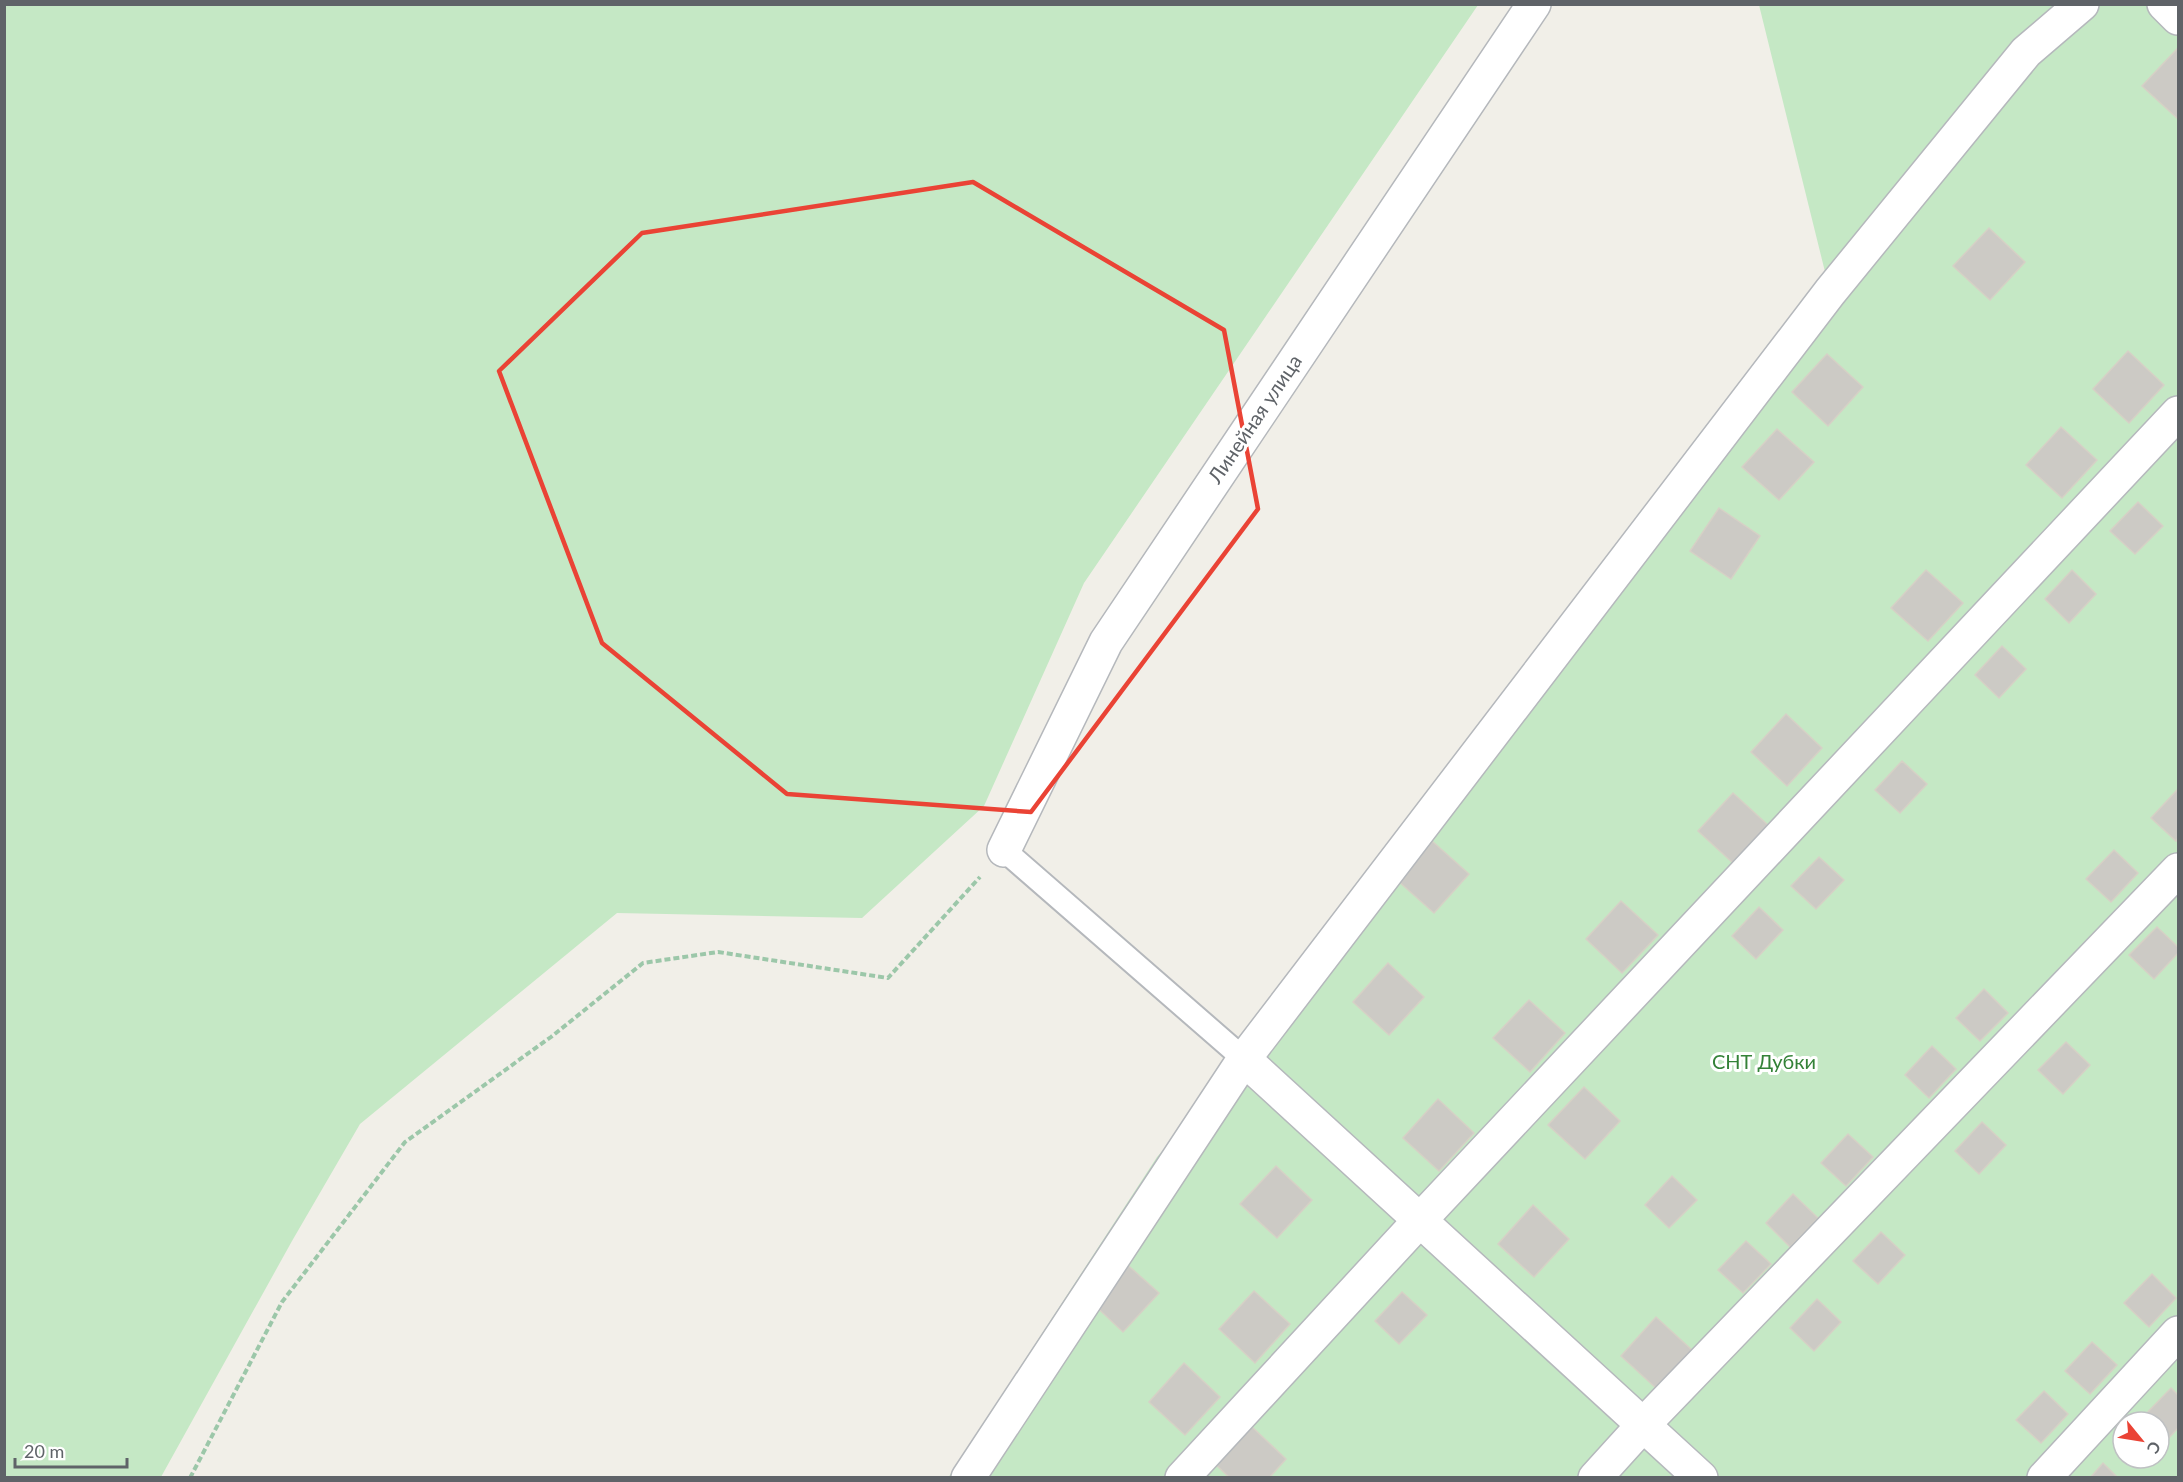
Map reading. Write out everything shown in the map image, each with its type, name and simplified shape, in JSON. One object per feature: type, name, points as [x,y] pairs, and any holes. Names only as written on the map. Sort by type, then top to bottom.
[{"type":"street","name":"Линейная улица","points":[[1004,850],[1106,642],[1534,4]]},
{"type":"street","points":[[968,1478],[1244,1059],[1830,292],[2026,52],[2082,4]]},
{"type":"street","points":[[2163,4],[2178,18]]},
{"type":"street","points":[[1182,1478],[1421,1219],[2178,413]]},
{"type":"street","points":[[1595,1478],[1644,1424],[2178,870]]},
{"type":"street","points":[[1244,1059],[1701,1478]]},
{"type":"street","points":[[2044,1478],[2178,1333]]},
{"type":"lane","points":[[1004,850],[1244,1059]]},
{"type":"path","points":[[190,1478],[282,1302],[405,1143],[551,1037],[643,963],[718,952],[888,978],[1004,850]]},
{"type":"highlighted area","points":[[973,182],[1224,330],[1258,509],[1031,812],[787,794],[602,643],[499,371],[642,233]]},
{"type":"green space","points":[[5,4],[1478,5],[1084,583],[984,806],[862,918],[617,913],[360,1124],[161,1477],[5,1477]]},
{"type":"green space","name":"СНТ Дубки","points":[[1759,5],[2178,5],[2178,1477],[948,1478],[1157,1157],[1244,1059],[1830,292]]},
{"type":"building","points":[[2178,48],[2178,119],[2142,86]]},
{"type":"building","points":[[1989,228],[2025,262],[1990,300],[1953,266]]},
{"type":"building","points":[[2128,351],[2164,385],[2129,423],[2093,389]]},
{"type":"building","points":[[1827,354],[1863,387],[1828,426],[1792,392]]},
{"type":"building","points":[[2061,427],[2097,460],[2062,498],[2026,465]]},
{"type":"building","points":[[1777,429],[1814,462],[1779,500],[1742,467]]},
{"type":"building","points":[[2138,502],[2163,526],[2135,554],[2110,531]]},
{"type":"building","points":[[1719,508],[1760,536],[1731,579],[1690,551]]},
{"type":"building","points":[[1926,570],[1963,603],[1928,641],[1891,608]]},
{"type":"building","points":[[2072,570],[2096,594],[2069,623],[2045,599]]},
{"type":"building","points":[[2002,646],[2026,669],[1999,698],[1975,675]]},
{"type":"building","points":[[1786,714],[1822,748],[1787,786],[1751,752]]},
{"type":"building","points":[[1902,761],[1927,784],[1900,813],[1875,790]]},
{"type":"building","points":[[2178,789],[2178,838],[2176,841],[2151,818]]},
{"type":"building","points":[[1733,793],[1769,826],[1734,864],[1698,831]]},
{"type":"building","points":[[1432,841],[1469,874],[1434,913],[1397,880]]},
{"type":"building","points":[[2114,850],[2138,873],[2111,902],[2086,879]]},
{"type":"building","points":[[1819,857],[1844,880],[1816,909],[1791,886]]},
{"type":"building","points":[[1621,901],[1658,935],[1622,973],[1586,939]]},
{"type":"building","points":[[1759,907],[1783,930],[1756,959],[1732,936]]},
{"type":"building","points":[[2157,927],[2178,947],[2178,953],[2154,979],[2129,955]]},
{"type":"building","points":[[1388,963],[1424,997],[1389,1035],[1353,1002]]},
{"type":"building","points":[[1984,989],[2008,1013],[1980,1041],[1956,1018]]},
{"type":"building","points":[[1529,1000],[1565,1033],[1530,1072],[1493,1038]]},
{"type":"building","points":[[2066,1042],[2090,1065],[2063,1094],[2038,1070]]},
{"type":"building","points":[[1932,1046],[1956,1069],[1929,1098],[1905,1075]]},
{"type":"building","points":[[1584,1087],[1620,1121],[1585,1159],[1548,1125]]},
{"type":"building","points":[[1438,1099],[1474,1133],[1439,1171],[1403,1138]]},
{"type":"building","points":[[1982,1122],[2006,1145],[1979,1174],[1955,1151]]},
{"type":"building","points":[[1848,1134],[1873,1157],[1846,1186],[1821,1163]]},
{"type":"building","points":[[1276,1166],[1312,1200],[1277,1238],[1240,1204]]},
{"type":"building","points":[[1672,1176],[1697,1200],[1669,1228],[1645,1205]]},
{"type":"building","points":[[1793,1194],[1818,1218],[1790,1247],[1766,1223]]},
{"type":"building","points":[[1533,1205],[1569,1239],[1534,1277],[1498,1244]]},
{"type":"building","points":[[1881,1232],[1905,1255],[1878,1284],[1853,1261]]},
{"type":"building","points":[[1746,1241],[1771,1264],[1743,1293],[1718,1270]]},
{"type":"building","points":[[1122,1260],[1159,1293],[1123,1332],[1087,1298]]},
{"type":"building","points":[[2152,1274],[2176,1298],[2149,1327],[2124,1303]]},
{"type":"building","points":[[1254,1291],[1290,1324],[1255,1363],[1219,1329]]},
{"type":"building","points":[[1402,1292],[1427,1315],[1399,1344],[1375,1321]]},
{"type":"building","points":[[1817,1299],[1841,1322],[1814,1351],[1790,1328]]},
{"type":"building","points":[[1656,1317],[1693,1351],[1657,1389],[1621,1356]]},
{"type":"building","points":[[2092,1342],[2117,1365],[2090,1394],[2065,1371]]},
{"type":"building","points":[[1184,1363],[1220,1397],[1185,1435],[1149,1402]]},
{"type":"building","points":[[2171,1388],[2178,1395],[2178,1428],[2171,1436],[2171,1410],[2150,1410]]},
{"type":"building","points":[[2044,1391],[2068,1414],[2041,1443],[2016,1420]]},
{"type":"building","points":[[1250,1425],[1286,1459],[1269,1478],[1230,1478],[1214,1463]]},
{"type":"building","points":[[2103,1463],[2118,1478],[2090,1478]]}]
